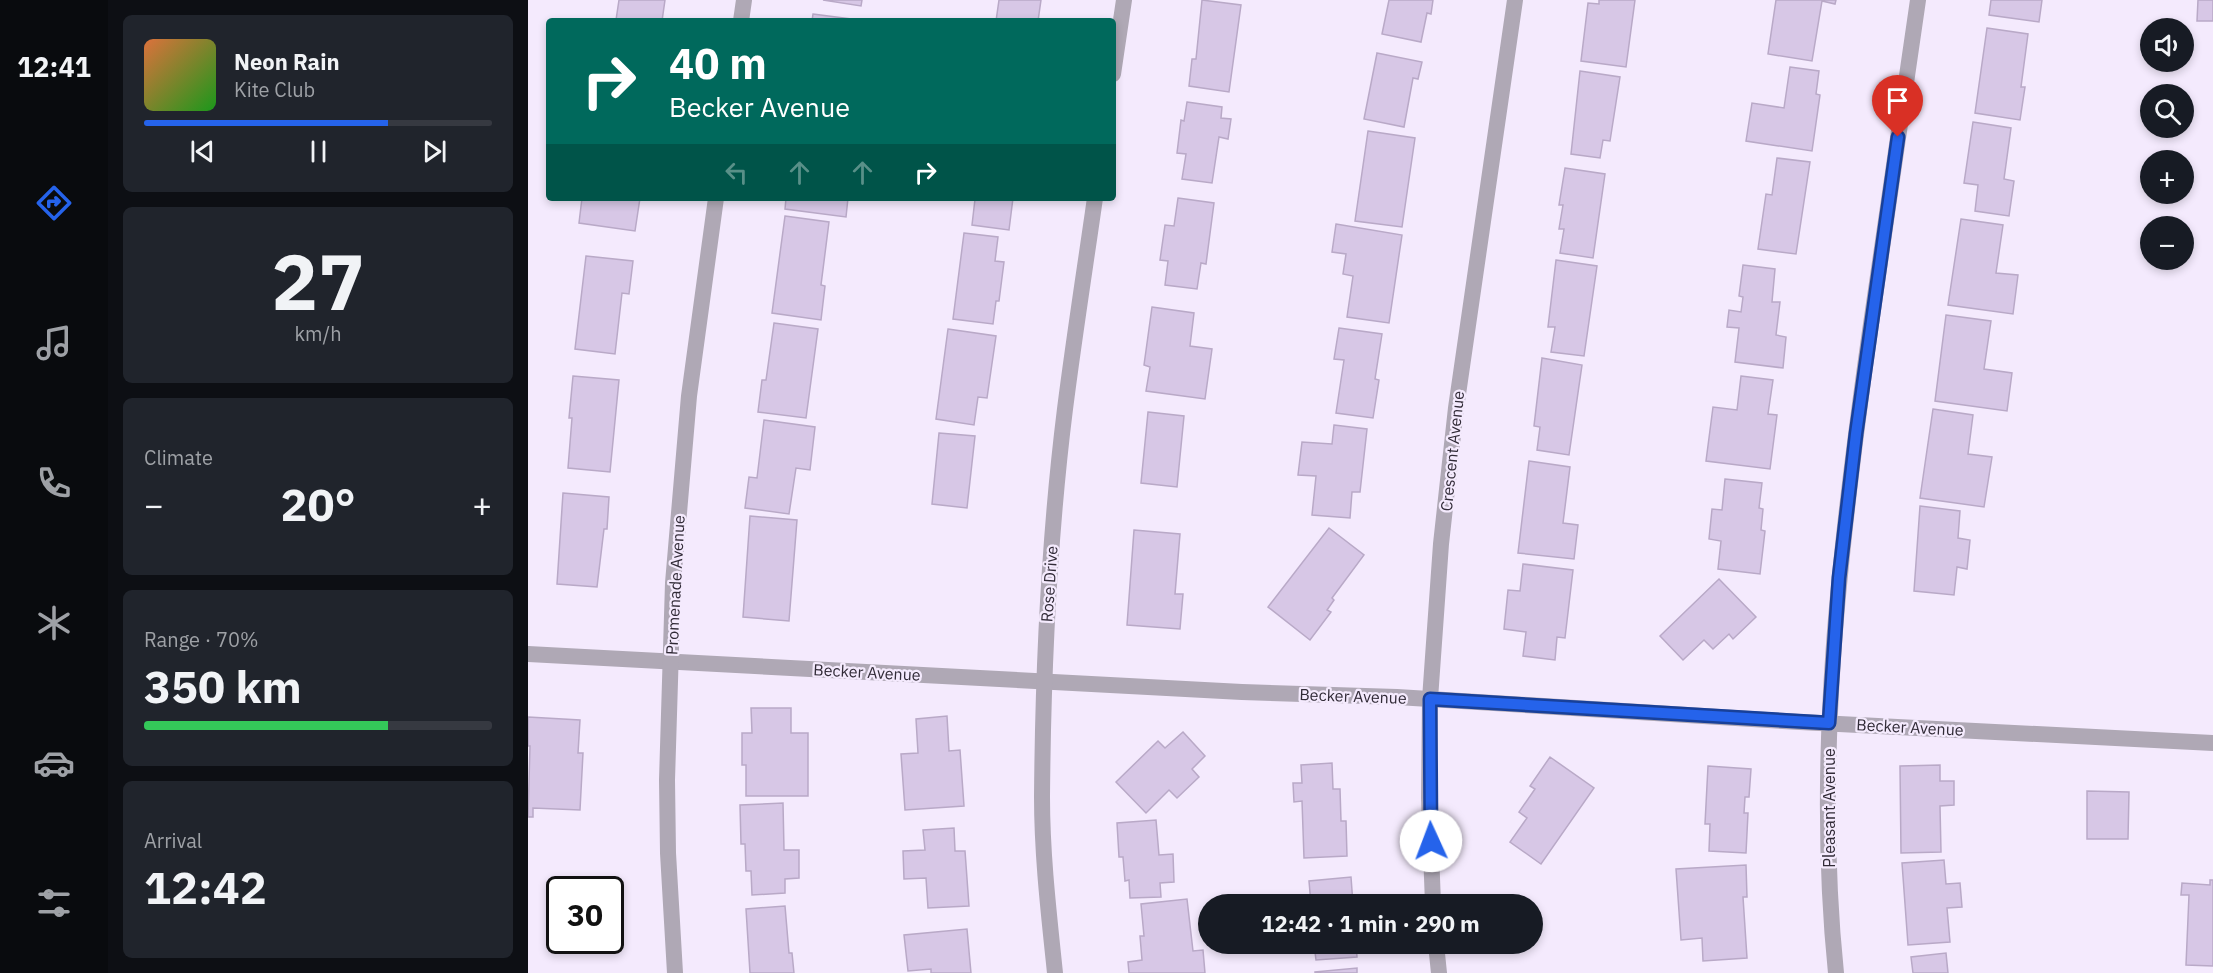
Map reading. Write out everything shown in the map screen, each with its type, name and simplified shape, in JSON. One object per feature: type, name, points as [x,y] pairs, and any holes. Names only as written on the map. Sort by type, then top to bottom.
[{"type":"street","points":[[741,18],[744,0]]},
{"type":"street","points":[[1116,54],[1124,0]]},
{"type":"street","name":"Crescent Avenue","points":[[1433,894],[1429,798],[1430,699],[1441,544],[1456,408],[1515,0]]},
{"type":"street","name":"Pleasant Avenue","points":[[1836,973],[1829,896],[1829,723],[1839,578],[1856,434],[1918,0]]},
{"type":"street","name":"Promenade Avenue","points":[[675,973],[668,853],[667,780],[673,583],[689,396],[716,201]]},
{"type":"street","name":"Rose Drive","points":[[1055,973],[1048,908],[1042,799],[1046,628],[1062,432],[1095,201]]},
{"type":"street","name":"Becker Avenue","points":[[528,654],[1242,692],[1430,699],[2213,743]]},
{"type":"street","points":[[1437,954],[1439,973]]},
{"type":"building","points":[[619,0],[665,0],[662,18],[616,18]]},
{"type":"building","points":[[823,0],[862,0],[861,6]]},
{"type":"building","points":[[999,0],[1041,0],[1038,18],[996,18]]},
{"type":"building","points":[[1202,0],[1241,5],[1229,92],[1189,86],[1192,59],[1196,59]]},
{"type":"building","points":[[1389,0],[1433,0],[1431,14],[1427,13],[1421,42],[1382,34]]},
{"type":"building","points":[[1599,0],[1635,0],[1626,67],[1581,61],[1588,3],[1599,4]]},
{"type":"building","points":[[1776,0],[1836,0],[1835,4],[1822,1],[1812,61],[1768,54]]},
{"type":"building","points":[[1991,0],[2042,0],[2039,22],[1989,15]]},
{"type":"building","points":[[2198,0],[2213,0],[2213,21],[2197,21]]},
{"type":"building","points":[[813,14],[844,18],[812,18]]},
{"type":"building","points":[[1987,28],[2028,34],[2021,87],[2025,87],[2020,120],[1975,113]]},
{"type":"building","points":[[1377,53],[1422,62],[1418,79],[1413,78],[1404,127],[1364,119]]},
{"type":"building","points":[[1790,67],[1819,71],[1816,94],[1820,95],[1812,151],[1746,141],[1752,103],[1784,108]]},
{"type":"building","points":[[1580,71],[1620,77],[1610,141],[1603,140],[1600,158],[1571,154]]},
{"type":"building","points":[[1187,102],[1222,107],[1221,118],[1231,119],[1228,139],[1219,137],[1212,183],[1182,179],[1186,154],[1177,153],[1181,120],[1184,121]]},
{"type":"building","points":[[1973,122],[2011,128],[2004,179],[2014,181],[2009,216],[1975,211],[1978,185],[1964,183]]},
{"type":"building","points":[[1368,131],[1415,138],[1402,227],[1355,221]]},
{"type":"building","points":[[1777,158],[1810,162],[1796,254],[1758,249],[1766,194],[1772,195]]},
{"type":"building","points":[[1565,168],[1605,174],[1593,258],[1560,253],[1564,229],[1559,229],[1563,205],[1559,205]]},
{"type":"building","points":[[1178,198],[1214,203],[1206,264],[1201,263],[1197,289],[1165,285],[1168,261],[1160,260],[1165,225],[1174,226]]},
{"type":"building","points":[[582,201],[640,201],[635,231],[579,223]]},
{"type":"building","points":[[786,201],[848,201],[846,217],[785,209]]},
{"type":"building","points":[[975,201],[1013,201],[1009,230],[972,225]]},
{"type":"building","points":[[785,216],[829,222],[821,285],[825,286],[821,320],[772,313]]},
{"type":"building","points":[[1961,219],[2003,225],[1996,273],[2018,275],[2013,314],[1948,305]]},
{"type":"building","points":[[1336,224],[1402,235],[1389,323],[1347,317],[1353,276],[1343,274],[1346,254],[1332,252]]},
{"type":"building","points":[[964,233],[998,237],[995,261],[1004,262],[999,301],[996,301],[993,324],[953,319]]},
{"type":"building","points":[[586,256],[633,261],[629,294],[622,293],[615,354],[575,349]]},
{"type":"building","points":[[1556,260],[1597,266],[1584,356],[1551,352],[1555,327],[1548,327]]},
{"type":"building","points":[[1743,265],[1775,269],[1772,302],[1780,302],[1776,335],[1786,337],[1783,368],[1735,362],[1739,328],[1727,327],[1729,310],[1741,312],[1743,297],[1739,296]]},
{"type":"building","points":[[1152,307],[1194,313],[1190,346],[1212,349],[1205,399],[1146,391],[1150,367],[1144,365]]},
{"type":"building","points":[[1946,315],[1991,321],[1984,369],[2012,373],[2007,411],[1935,401]]},
{"type":"building","points":[[774,323],[818,329],[806,418],[758,412],[762,380],[766,380]]},
{"type":"building","points":[[1339,328],[1382,334],[1375,379],[1379,380],[1373,418],[1336,413],[1344,360],[1334,359]]},
{"type":"building","points":[[948,329],[996,336],[987,398],[978,397],[974,425],[936,419]]},
{"type":"building","points":[[1542,358],[1582,365],[1569,455],[1537,450],[1540,427],[1534,426]]},
{"type":"building","points":[[573,376],[619,380],[610,472],[568,468]]},
{"type":"building","points":[[1741,376],[1773,380],[1768,414],[1777,415],[1770,469],[1706,461],[1713,407],[1737,410]]},
{"type":"building","points":[[1933,409],[1973,415],[1968,454],[1992,457],[1984,507],[1920,498]]},
{"type":"building","points":[[1148,412],[1184,416],[1177,487],[1141,483]]},
{"type":"building","points":[[764,420],[815,427],[810,470],[796,468],[789,514],[745,508],[749,477],[757,478]]},
{"type":"building","points":[[1334,425],[1367,429],[1360,492],[1352,492],[1350,518],[1312,515],[1316,476],[1298,475],[1302,442],[1332,444]]},
{"type":"building","points":[[939,433],[975,436],[967,508],[932,504]]},
{"type":"building","points":[[1529,461],[1570,467],[1563,523],[1578,525],[1574,559],[1518,553]]},
{"type":"building","points":[[1725,479],[1762,483],[1759,508],[1763,509],[1761,530],[1765,531],[1760,574],[1718,569],[1721,541],[1709,539],[1712,509],[1722,510]]},
{"type":"building","points":[[563,493],[609,497],[607,529],[604,529],[597,587],[557,584]]},
{"type":"building","points":[[1920,506],[1960,511],[1958,538],[1970,540],[1967,569],[1957,567],[1954,595],[1914,591]]},
{"type":"building","points":[[750,516],[797,520],[789,621],[743,617]]},
{"type":"building","points":[[1329,528],[1364,555],[1332,598],[1334,600],[1327,610],[1331,612],[1310,640],[1268,607]]},
{"type":"building","points":[[1134,530],[1180,534],[1175,594],[1183,594],[1180,629],[1127,625]]},
{"type":"building","points":[[1523,564],[1573,570],[1565,638],[1557,637],[1555,660],[1523,656],[1526,632],[1504,629],[1508,590],[1520,591]]},
{"type":"building","points":[[1719,579],[1756,617],[1733,639],[1729,634],[1713,649],[1704,640],[1683,660],[1660,636]]},
{"type":"building","points":[[751,708],[791,708],[791,733],[808,733],[808,796],[746,796],[746,765],[742,765],[742,733],[752,733]]},
{"type":"building","points":[[947,716],[949,751],[960,750],[964,806],[905,810],[901,754],[918,753],[916,719]]},
{"type":"building","points":[[528,717],[580,720],[578,753],[583,753],[580,810],[533,808],[533,817],[528,817],[530,746],[528,746]]},
{"type":"building","points":[[1183,732],[1205,756],[1192,769],[1199,777],[1177,798],[1169,790],[1146,813],[1116,782],[1158,741],[1165,748]]},
{"type":"building","points":[[1550,757],[1594,788],[1541,864],[1510,842],[1527,818],[1519,812],[1535,789],[1530,786]]},
{"type":"building","points":[[1332,763],[1333,789],[1340,789],[1341,821],[1346,821],[1347,856],[1304,858],[1302,801],[1294,802],[1293,783],[1302,783],[1301,765]]},
{"type":"building","points":[[1940,765],[1940,781],[1954,781],[1954,805],[1940,806],[1941,852],[1901,853],[1900,766]]},
{"type":"building","points":[[1708,766],[1751,769],[1749,797],[1745,797],[1744,813],[1748,813],[1746,853],[1709,851],[1710,824],[1705,824]]},
{"type":"building","points":[[2087,791],[2129,792],[2128,839],[2087,839]]},
{"type":"building","points":[[783,803],[784,850],[799,850],[799,878],[785,879],[785,893],[752,895],[751,871],[746,871],[745,844],[741,844],[740,805]]},
{"type":"building","points":[[1156,820],[1159,855],[1173,854],[1174,882],[1160,883],[1161,897],[1130,898],[1129,880],[1125,881],[1123,857],[1119,857],[1117,823]]},
{"type":"building","points":[[954,828],[955,851],[965,851],[969,906],[928,908],[926,878],[904,879],[903,851],[925,850],[923,830]]},
{"type":"building","points":[[1944,860],[1946,884],[1960,883],[1962,907],[1947,908],[1950,942],[1908,945],[1902,863]]},
{"type":"building","points":[[1746,865],[1747,897],[1743,897],[1747,958],[1703,961],[1702,938],[1681,940],[1676,869]]},
{"type":"building","points":[[1351,877],[1352,894],[1310,894],[1309,881]]},
{"type":"building","points":[[2210,880],[2213,880],[2213,966],[2186,965],[2189,895],[2181,895],[2182,883],[2210,885]]},
{"type":"building","points":[[1187,899],[1193,951],[1198,950],[1198,954],[1203,954],[1205,973],[1129,973],[1128,962],[1142,960],[1140,936],[1144,936],[1141,904]]},
{"type":"building","points":[[785,906],[789,953],[792,953],[794,973],[750,973],[746,909]]},
{"type":"building","points":[[967,929],[971,973],[931,973],[931,969],[908,971],[904,935]]},
{"type":"building","points":[[1946,953],[1948,973],[1913,973],[1911,957]]},
{"type":"building","points":[[1315,954],[1357,954],[1357,957],[1316,960]]},
{"type":"building","points":[[1357,968],[1357,973],[1315,973],[1315,972]]},
{"type":"route","points":[[1431,841],[1430,699],[1829,723],[1839,578],[1856,434],[1898,137]]}]
